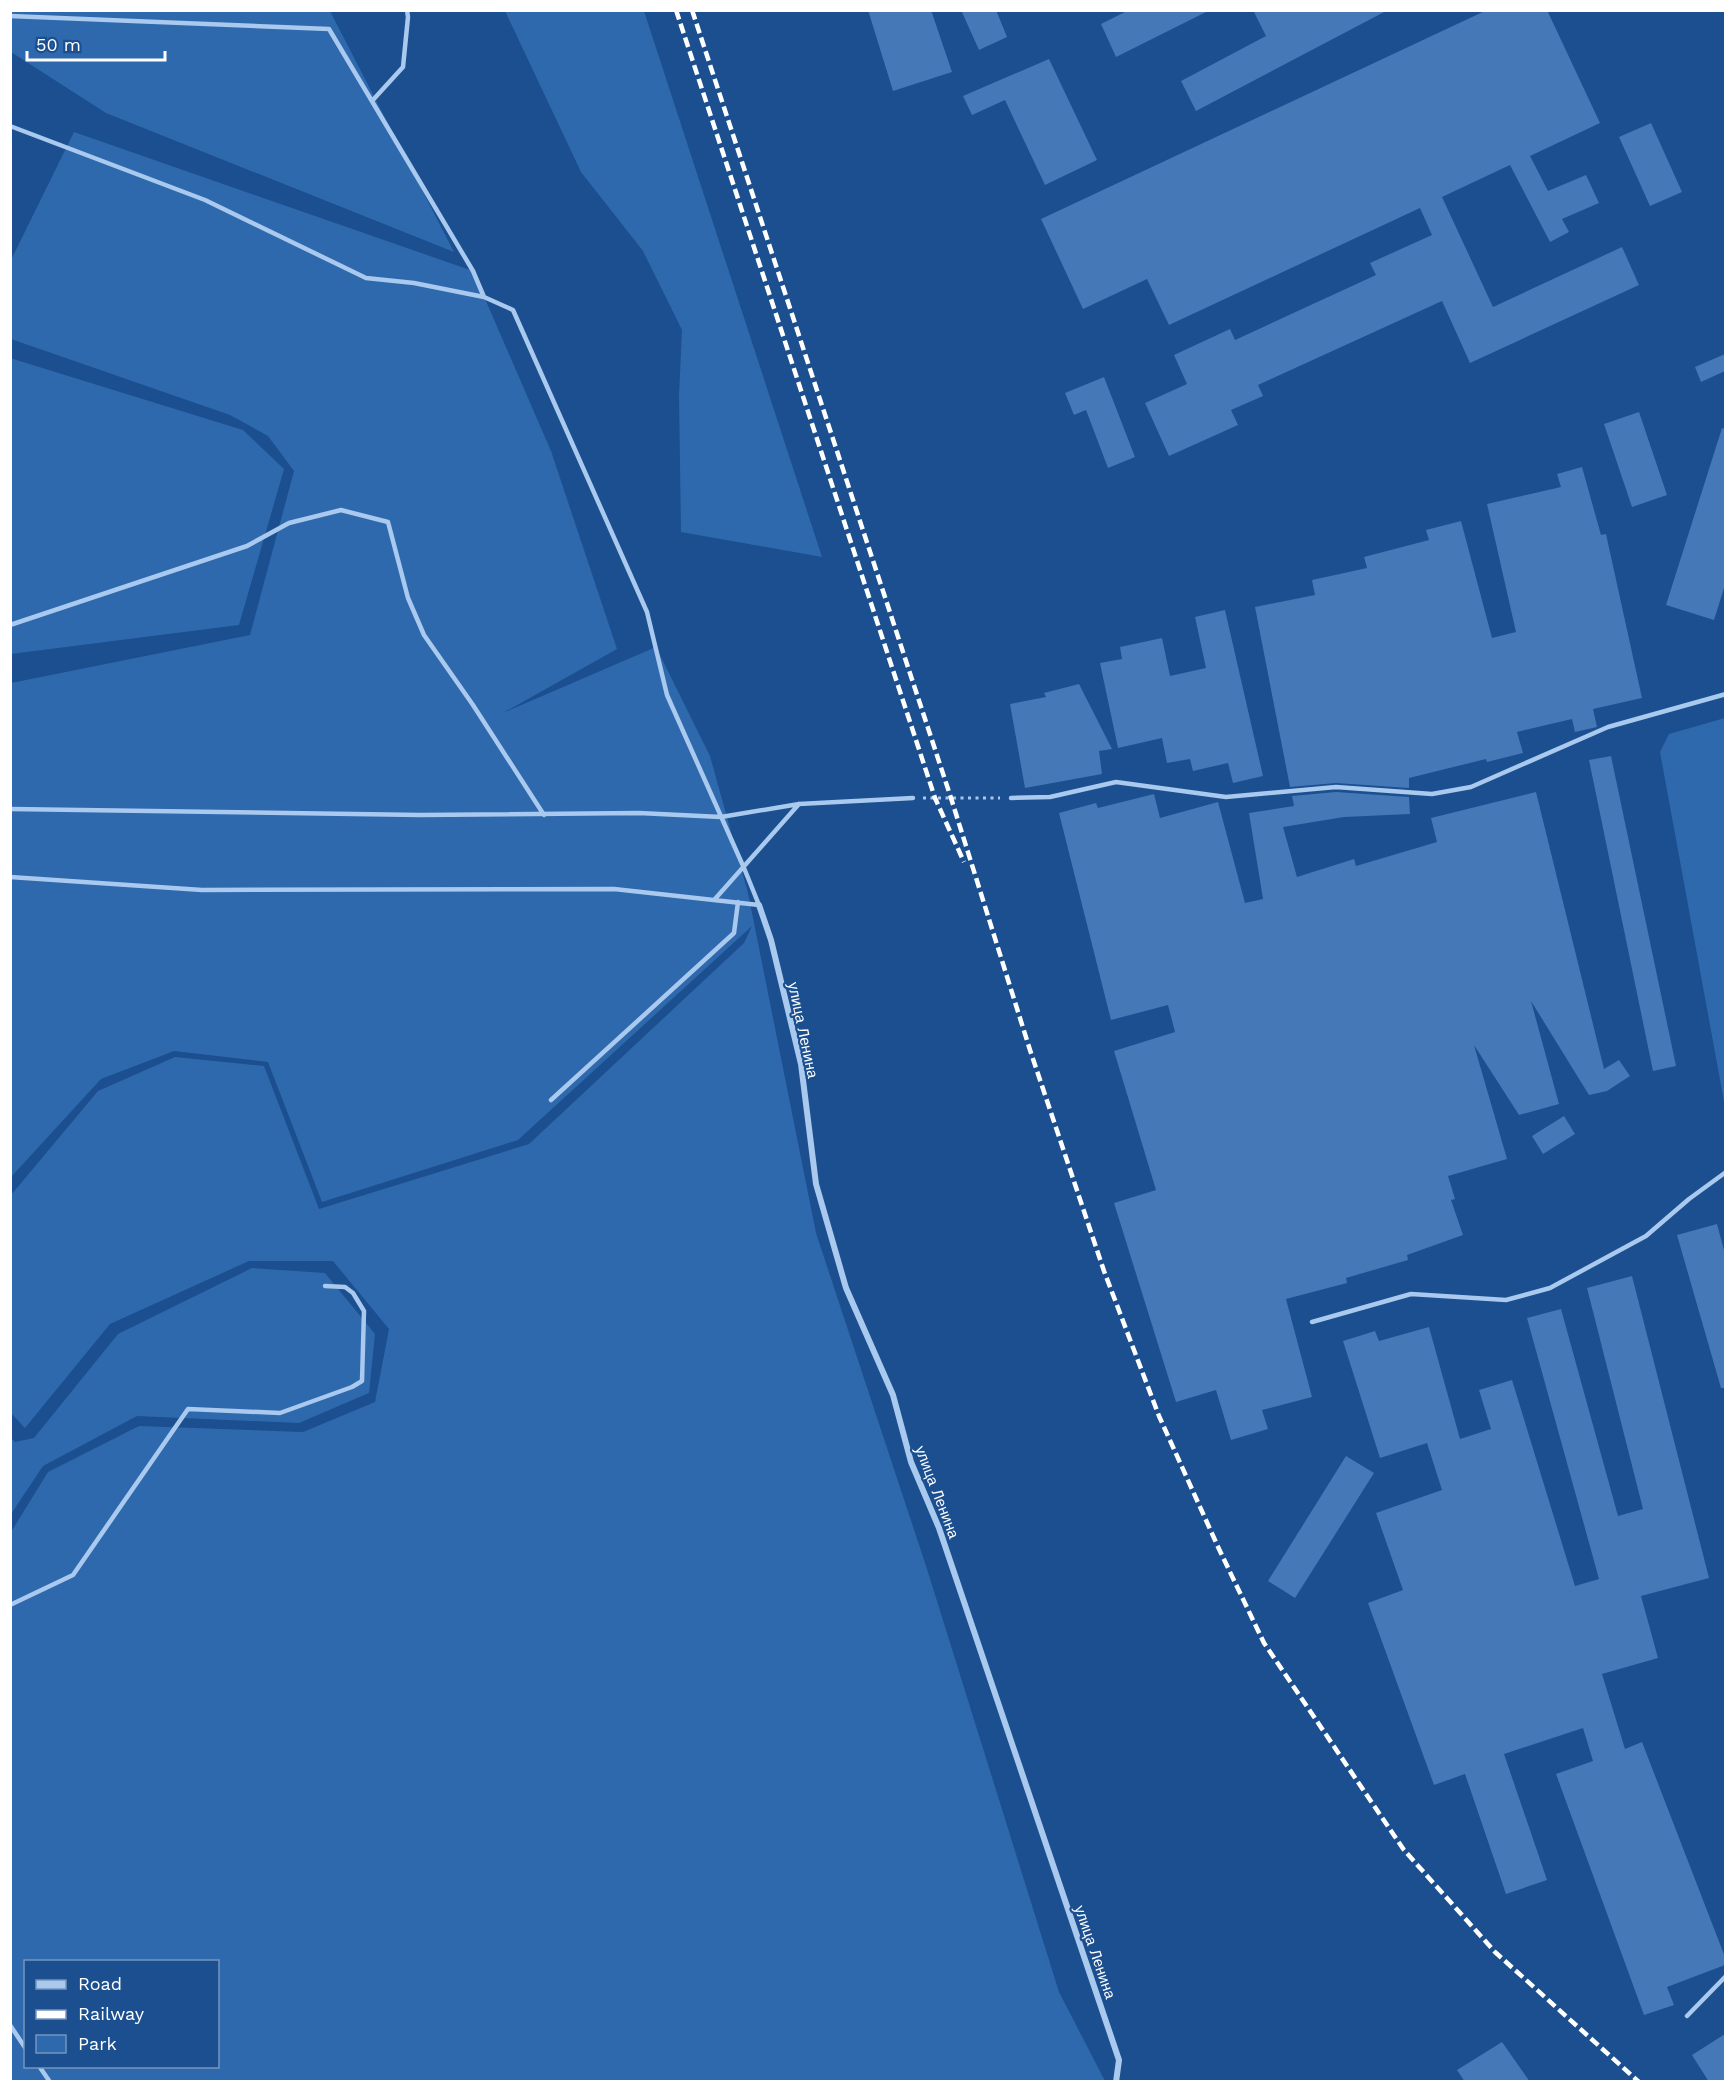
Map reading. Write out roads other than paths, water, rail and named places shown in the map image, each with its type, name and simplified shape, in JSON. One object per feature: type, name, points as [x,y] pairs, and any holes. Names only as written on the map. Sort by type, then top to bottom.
[{"type":"street","name":"улица Ленина","points":[[759,905],[771,940],[801,1064],[816,1184],[846,1288],[894,1395],[911,1462],[939,1528],[1119,2060],[1116,2082]]},
{"type":"lane","points":[[372,101],[403,67],[407,10]]},
{"type":"lane","points":[[10,16],[328,28],[473,271],[484,297]]},
{"type":"lane","points":[[10,126],[205,200],[366,278],[414,283],[484,297],[513,310],[647,612],[667,695],[759,905],[614,889],[202,890],[10,878]]},
{"type":"lane","points":[[10,626],[247,546],[289,523],[341,510],[388,522],[408,598],[424,635],[473,705],[544,815]]},
{"type":"lane","points":[[1011,798],[1050,797],[1116,782],[1226,796],[1336,787],[1432,794],[1471,788],[1608,727],[1725,694]]},
{"type":"lane","points":[[10,809],[420,815],[639,813],[721,817],[800,804],[913,798]]},
{"type":"lane","points":[[715,899],[800,804]]},
{"type":"lane","points":[[551,1100],[734,933],[738,903]]},
{"type":"lane","points":[[1312,1323],[1411,1294],[1506,1300],[1550,1288],[1646,1236],[1689,1198],[1725,1172]]},
{"type":"lane","points":[[10,1605],[73,1575],[188,1409],[280,1413],[362,1381],[364,1311],[353,1293],[345,1287],[325,1286]]},
{"type":"lane","points":[[1687,2016],[1725,1976]]},
{"type":"lane","points":[[10,2025],[24,2046]]},
{"type":"lane","points":[[40,2068],[50,2082]]},
{"type":"railway","points":[[676,10],[935,798],[964,862]]},
{"type":"railway","points":[[692,10],[1104,1271],[1159,1416],[1219,1549],[1264,1643],[1404,1850],[1495,1952],[1639,2082]]}]
